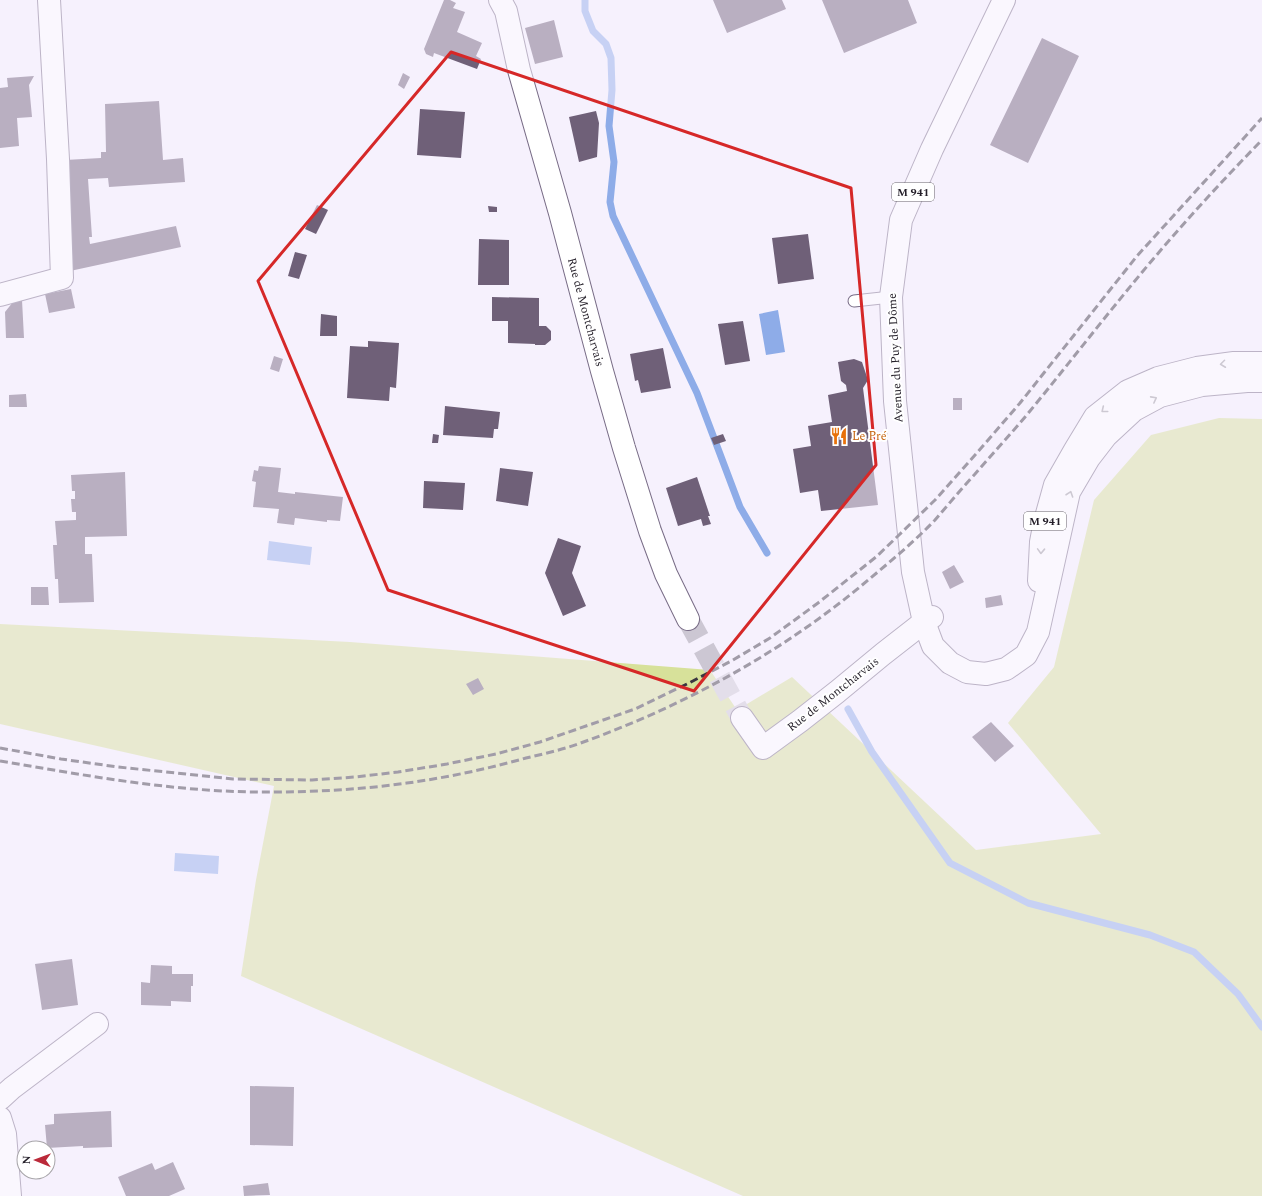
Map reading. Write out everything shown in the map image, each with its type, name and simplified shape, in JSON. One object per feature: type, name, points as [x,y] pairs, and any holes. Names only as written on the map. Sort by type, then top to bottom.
[{"type":"main road","points":[[0,295],[62,278],[58,159],[49,0]]},
{"type":"main road","name":"Rue de Montcharvais","points":[[500,0],[506,12],[519,70],[560,213],[624,448],[650,531],[666,574],[688,619]]},
{"type":"main road","name":"Avenue du Puy de Dôme","points":[[1004,0],[932,149],[901,220],[891,297],[895,402],[913,572],[928,620],[932,646],[950,663],[967,672],[986,674],[1006,669],[1026,655],[1038,632],[1070,492],[1089,458],[1106,436],[1134,410],[1160,396],[1202,385],[1262,381]]},
{"type":"main road","name":"Avenue du Puy de Dôme","points":[[928,620],[952,652],[965,662],[984,664],[1006,658],[1020,648],[1029,631],[1039,590],[1041,542],[1055,485],[1095,417],[1128,392],[1158,378],[1197,368],[1234,363],[1262,363]]},
{"type":"main road","name":"Rue de Montcharvais","points":[[742,718],[762,748],[837,692],[928,620]]},
{"type":"main road","points":[[0,1099],[12,1088],[97,1024]]},
{"type":"main road","points":[[0,1118],[5,1134],[10,1196]]},
{"type":"lane","points":[[854,301],[891,297]]},
{"type":"highlighted area","points":[[451,52],[851,188],[876,465],[694,691],[388,590],[258,281]]},
{"type":"green space","points":[[1219,418],[1262,419],[1262,1196],[743,1196],[241,976],[256,880],[274,786],[0,724],[0,624],[350,642],[710,670],[737,710],[792,677],[976,850],[1101,834],[1008,723],[1054,667],[1094,500],[1151,435]]},
{"type":"water","points":[[778,310],[785,352],[766,355],[759,314]]},
{"type":"water","points":[[269,541],[312,547],[310,565],[267,560]]},
{"type":"water","points":[[175,853],[219,856],[218,874],[174,871]]},
{"type":"building","points":[[444,0],[450,0],[456,3],[453,8],[465,12],[457,32],[482,43],[476,56],[481,59],[477,69],[434,53],[433,57],[426,54],[424,49]]},
{"type":"building","points":[[713,0],[782,0],[786,9],[727,33]]},
{"type":"building","points":[[822,0],[908,0],[917,23],[844,53]]},
{"type":"building","points":[[554,20],[563,57],[535,64],[525,28]]},
{"type":"building","points":[[1042,38],[1079,56],[1028,163],[990,145]]},
{"type":"building","points":[[403,73],[410,77],[404,89],[398,85]]},
{"type":"building","points":[[34,76],[29,85],[32,117],[17,118],[19,146],[0,148],[0,88],[8,87],[7,78]]},
{"type":"building","points":[[159,101],[163,160],[183,158],[185,182],[109,187],[108,178],[88,179],[92,237],[89,237],[90,244],[176,226],[181,247],[70,271],[65,160],[101,158],[101,152],[106,152],[105,104]]},
{"type":"building","points":[[420,109],[465,112],[461,158],[417,155]]},
{"type":"building","points":[[596,111],[599,123],[597,157],[579,162],[569,117]]},
{"type":"building","points":[[317,205],[328,210],[316,234],[305,229]]},
{"type":"building","points":[[488,206],[497,207],[497,212],[489,212]]},
{"type":"building","points":[[808,234],[814,279],[778,284],[772,238]]},
{"type":"building","points":[[479,239],[509,240],[509,285],[478,285]]},
{"type":"building","points":[[295,252],[307,255],[299,279],[288,276]]},
{"type":"building","points":[[71,289],[75,308],[49,313],[45,294]]},
{"type":"building","points":[[492,297],[539,298],[539,326],[546,326],[551,331],[551,340],[545,345],[508,343],[508,321],[492,321]]},
{"type":"building","points":[[22,300],[24,338],[6,338],[5,312],[13,302]]},
{"type":"building","points":[[321,314],[337,316],[337,336],[320,336]]},
{"type":"building","points":[[743,321],[750,361],[725,365],[718,324]]},
{"type":"building","points":[[368,341],[399,343],[396,388],[390,387],[389,401],[347,398],[350,346],[368,347]]},
{"type":"building","points":[[663,348],[671,388],[641,393],[638,380],[635,381],[630,354]]},
{"type":"building","points":[[274,356],[283,359],[279,372],[270,369]]},
{"type":"building","name":"Le Pré","points":[[854,359],[862,362],[868,380],[863,388],[878,505],[821,511],[818,490],[800,493],[793,449],[811,446],[808,426],[832,422],[828,395],[847,391],[846,385],[841,381],[838,362]]},
{"type":"building","points":[[26,394],[27,407],[9,407],[9,395]]},
{"type":"building","points":[[953,398],[962,398],[962,410],[953,410]]},
{"type":"building","points":[[445,406],[500,412],[498,429],[494,429],[493,438],[443,435]]},
{"type":"building","points":[[433,434],[439,435],[438,443],[432,443]]},
{"type":"building","points":[[723,434],[726,441],[714,445],[711,438]]},
{"type":"building","points":[[259,466],[281,468],[278,492],[295,494],[295,492],[343,497],[340,521],[327,520],[327,522],[295,518],[294,525],[277,523],[279,509],[253,507],[256,482],[252,481],[254,470],[258,471]]},
{"type":"building","points":[[500,468],[533,472],[528,506],[496,501]]},
{"type":"building","points":[[125,472],[127,536],[85,537],[85,554],[92,554],[94,602],[59,603],[58,579],[55,579],[53,545],[57,545],[55,521],[76,520],[76,512],[72,512],[71,499],[75,499],[75,491],[72,491],[71,475]]},
{"type":"building","points":[[697,477],[710,516],[708,516],[711,524],[703,526],[701,519],[678,526],[666,488]]},
{"type":"building","points":[[424,481],[465,483],[463,510],[423,508]]},
{"type":"building","points":[[558,538],[581,546],[572,573],[586,606],[563,616],[545,573]]},
{"type":"building","points":[[954,565],[964,582],[950,589],[942,572]]},
{"type":"building","points":[[31,587],[48,587],[49,605],[31,605]]},
{"type":"building","points":[[1001,595],[1003,605],[986,608],[985,598]]},
{"type":"building","points":[[478,678],[484,689],[473,695],[466,684]]},
{"type":"building","points":[[991,722],[1014,746],[995,762],[972,737]]},
{"type":"building","points":[[72,959],[78,1005],[42,1010],[35,964]]},
{"type":"building","points":[[151,965],[172,966],[172,974],[193,974],[191,1002],[171,1001],[171,1006],[141,1005],[141,982],[150,983]]},
{"type":"building","points":[[250,1086],[294,1087],[293,1146],[250,1145]]},
{"type":"building","points":[[111,1111],[112,1147],[83,1148],[83,1146],[56,1148],[56,1140],[46,1140],[45,1125],[54,1124],[54,1114]]},
{"type":"building","points":[[173,1162],[185,1189],[169,1196],[126,1196],[118,1177],[152,1163],[155,1170]]},
{"type":"building","points":[[268,1183],[270,1195],[244,1196],[243,1186]]},
{"type":"waterway","points":[[585,0],[585,11],[593,31],[606,44],[611,58],[612,90],[609,126],[614,162],[610,202],[613,216],[697,393],[740,507],[767,553]]},
{"type":"waterway","points":[[848,709],[872,752],[950,863],[1028,903],[1150,935],[1194,952],[1238,994],[1262,1027]]},
{"type":"tunnel","points":[[688,619],[742,718]]},
{"type":"railway","points":[[0,748],[118,767],[233,779],[312,780],[355,777],[447,764],[496,754],[540,742],[635,709],[689,683],[733,660],[770,638],[818,603],[876,557],[935,500],[1020,403],[1137,256],[1262,118]]},
{"type":"railway","points":[[0,761],[169,787],[203,790],[237,792],[304,792],[368,788],[463,773],[559,750],[654,714],[726,677],[795,635],[861,586],[926,529],[1023,419],[1175,234],[1262,140]]},
{"type":"place","name":"Le Pré","points":[[839,436]]}]
